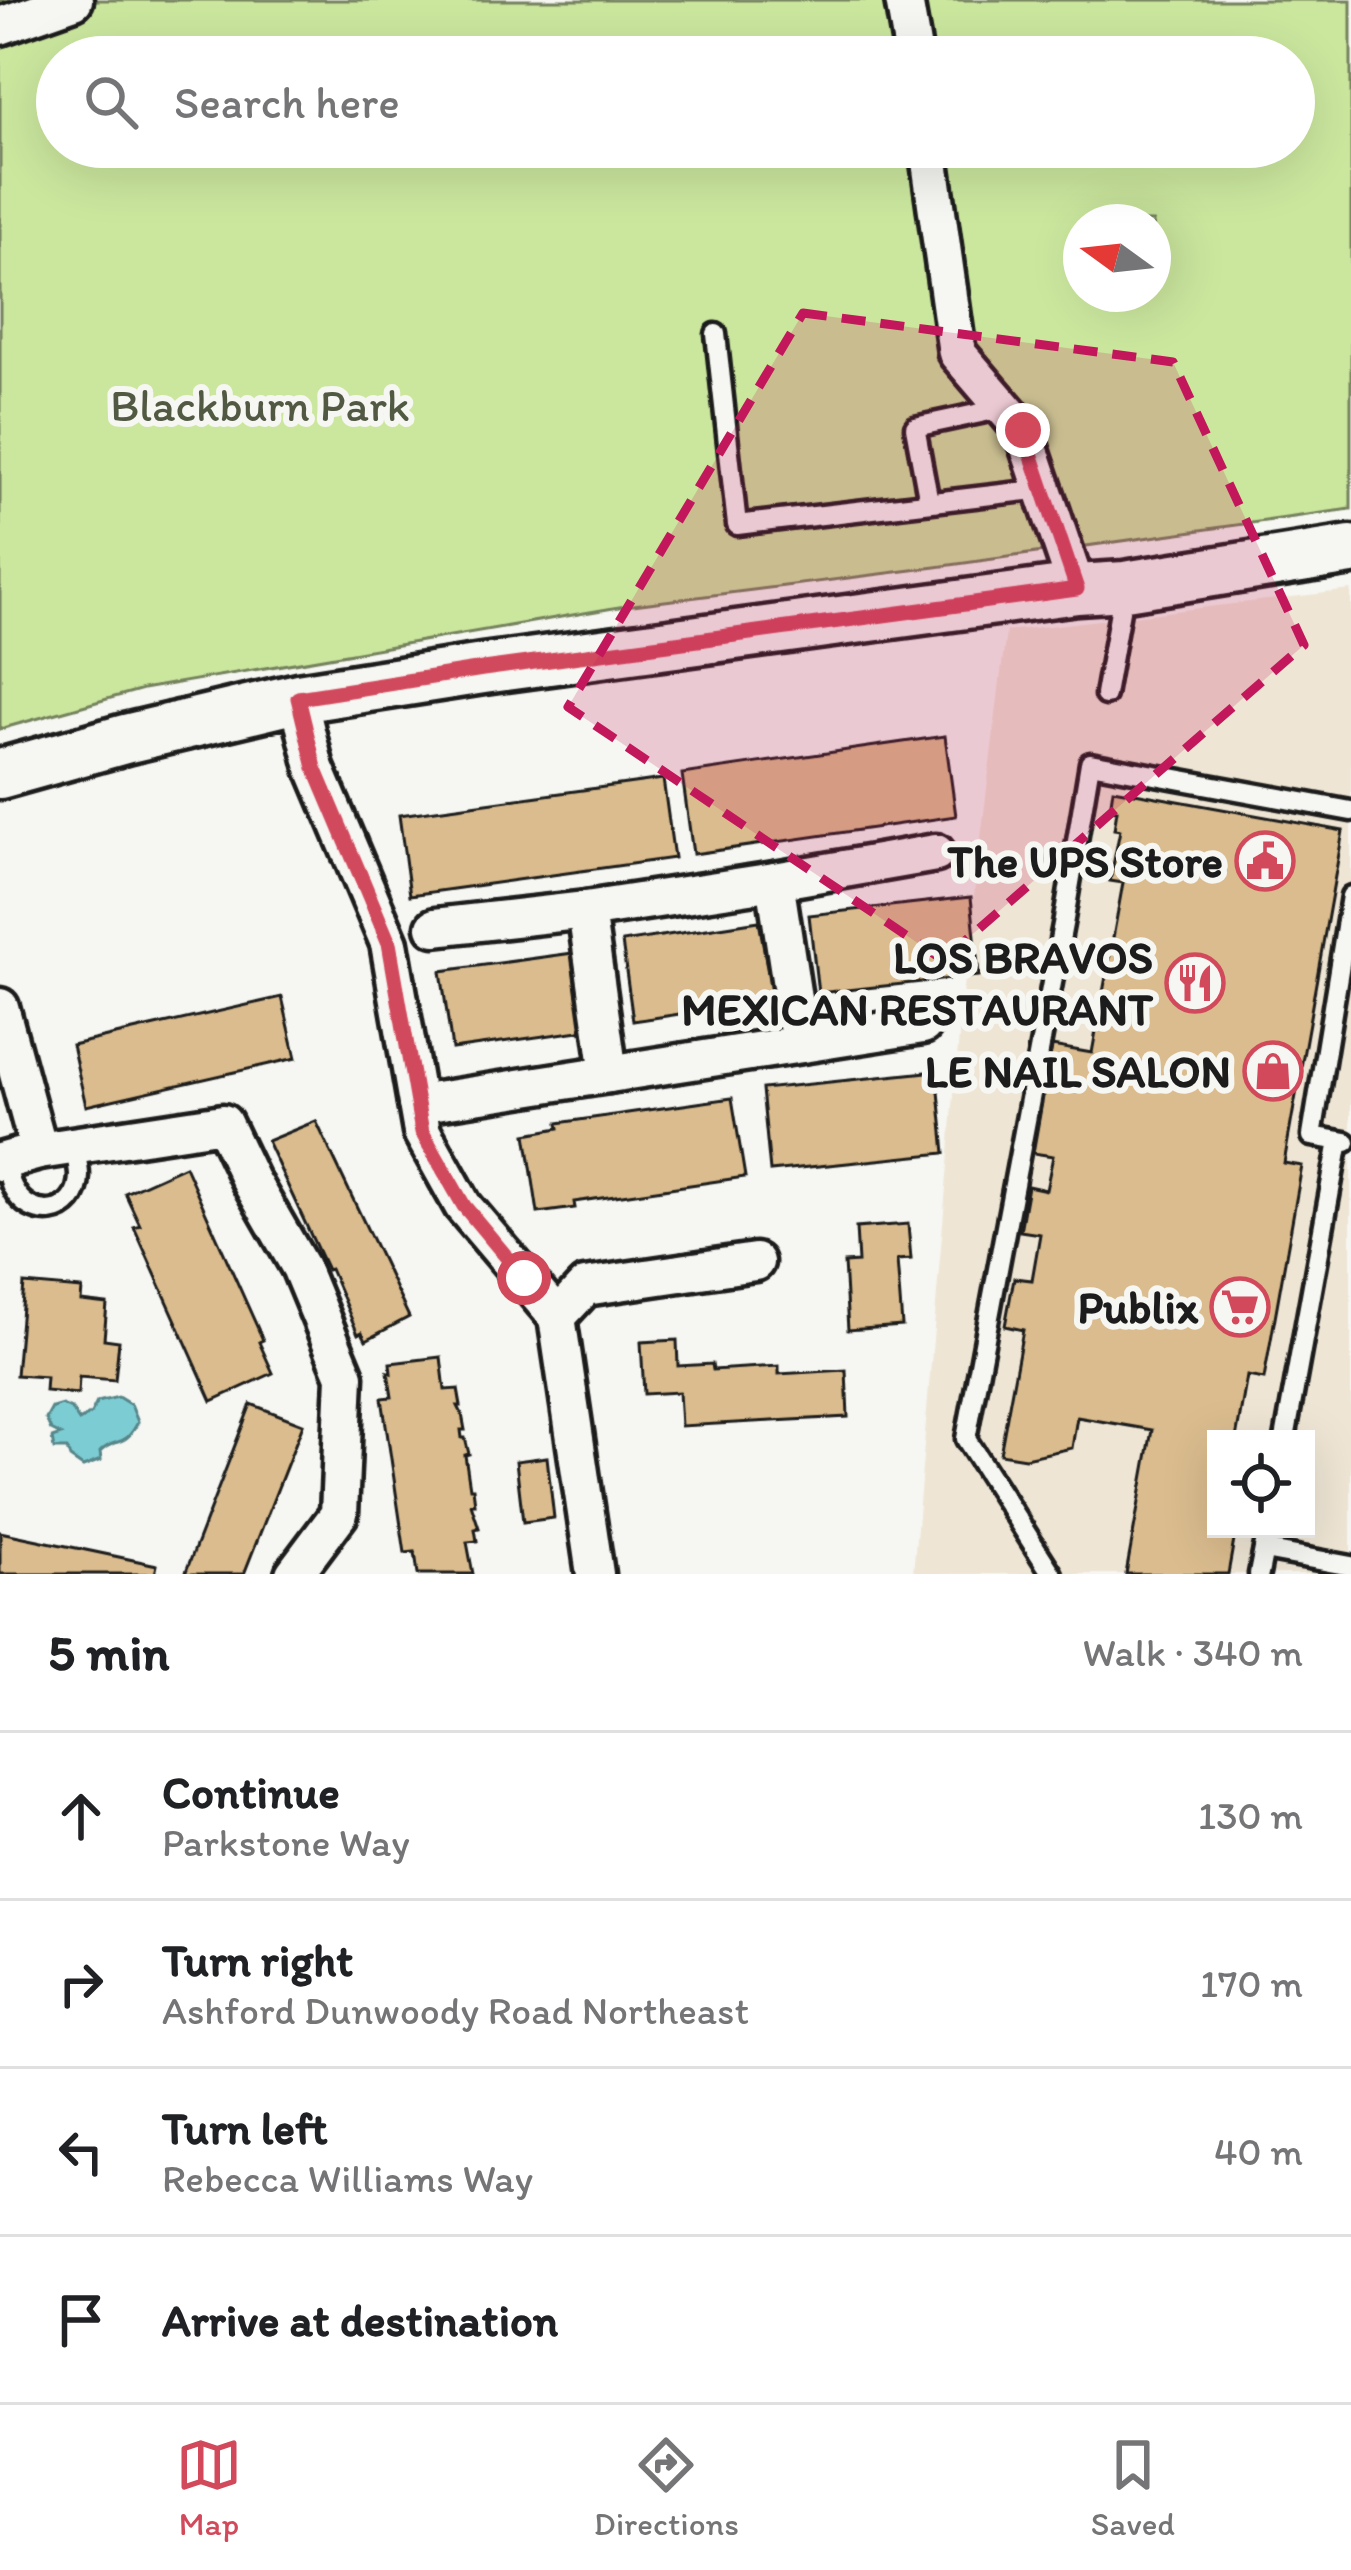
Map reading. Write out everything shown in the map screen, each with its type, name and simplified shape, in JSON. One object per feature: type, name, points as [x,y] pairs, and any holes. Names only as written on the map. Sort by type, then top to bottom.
[{"type":"main road","points":[[0,774],[298,698],[483,669],[1125,586],[1351,550]]},
{"type":"street","points":[[0,26],[74,0]]},
{"type":"street","points":[[904,0],[910,36]]},
{"type":"street","points":[[931,168],[957,353],[1023,430],[1077,589]]},
{"type":"street","points":[[298,698],[315,768],[389,943],[422,1132],[464,1206],[557,1317],[595,1574]]},
{"type":"street","points":[[434,927],[586,910],[936,853]]},
{"type":"street","points":[[775,881],[800,1044]]},
{"type":"street","points":[[586,910],[609,1074]]},
{"type":"street","points":[[0,1007],[30,1155],[223,1123],[300,1267],[345,1376],[338,1514],[294,1574]]},
{"type":"street","points":[[417,1104],[923,1025]]},
{"type":"street","points":[[557,1317],[585,1287],[755,1262]]},
{"type":"lane","points":[[716,334],[737,525],[1044,489]]},
{"type":"lane","points":[[928,502],[915,428],[1004,408]]},
{"type":"lane","points":[[1105,695],[1125,586]]},
{"type":"lane","points":[[1052,1574],[966,1439],[1090,763],[1351,811]]},
{"type":"lane","points":[[1287,1430],[1345,1142],[1312,1136],[1351,896]]},
{"type":"lane","points":[[1258,1574],[1266,1538]]},
{"type":"lane","points":[[1264,1550],[1351,1566]]},
{"type":"highlighted area","points":[[803,313],[1173,362],[1304,645],[943,960],[568,707]]},
{"type":"shaded area","points":[[1351,590],[1351,1574],[913,1574],[964,978],[1006,631]]},
{"type":"green space","name":"Blackburn Park","points":[[0,0],[1351,0],[1351,509],[625,606],[143,689],[0,729]]},
{"type":"water","points":[[118,1397],[131,1405],[138,1422],[124,1440],[100,1452],[101,1460],[83,1467],[70,1458],[67,1449],[54,1449],[52,1438],[61,1435],[51,1430],[46,1419],[52,1408],[71,1409],[79,1421],[91,1414],[97,1402]]},
{"type":"building","points":[[945,736],[956,816],[693,854],[682,774]]},
{"type":"building","points":[[663,779],[674,858],[410,895],[399,815]]},
{"type":"building","points":[[1113,789],[1343,831],[1284,1163],[1302,1166],[1264,1379],[1247,1376],[1238,1430],[1207,1430],[1207,1538],[1234,1538],[1228,1574],[1126,1574],[1152,1430],[1077,1417],[1072,1448],[1025,1458],[1000,1454],[1023,1330],[1005,1326],[1014,1278],[1032,1280],[1040,1234],[1020,1231],[1028,1186],[1046,1190],[1053,1156],[1033,1153],[1052,1046],[1092,1053],[1123,883],[1110,881],[1120,830],[1114,829],[1117,810],[1110,809]]},
{"type":"building","points":[[971,897],[979,976],[818,993],[809,915]]},
{"type":"building","points":[[759,921],[773,1000],[633,1021],[622,942]]},
{"type":"building","points":[[573,953],[586,1030],[452,1049],[441,971]]},
{"type":"building","points":[[282,997],[296,1058],[86,1106],[72,1045]]},
{"type":"building","points":[[937,1071],[945,1153],[770,1171],[762,1089]]},
{"type":"building","points":[[732,1098],[745,1177],[574,1202],[575,1208],[538,1213],[526,1134],[559,1128],[558,1123]]},
{"type":"building","points":[[316,1121],[409,1317],[366,1340],[362,1332],[358,1334],[267,1141]]},
{"type":"building","points":[[185,1166],[263,1340],[259,1342],[273,1373],[212,1401],[134,1227],[140,1225],[125,1193]]},
{"type":"building","points":[[908,1224],[911,1259],[897,1260],[902,1326],[848,1330],[844,1263],[858,1262],[856,1228]]},
{"type":"building","points":[[24,1284],[82,1289],[81,1301],[107,1304],[104,1339],[119,1341],[115,1380],[79,1377],[78,1394],[45,1391],[46,1377],[16,1375]]},
{"type":"building","points":[[677,1340],[678,1366],[712,1364],[713,1370],[779,1366],[779,1374],[846,1370],[848,1417],[681,1426],[679,1392],[644,1394],[641,1342]]},
{"type":"building","points":[[441,1357],[445,1390],[458,1389],[465,1430],[461,1430],[462,1438],[469,1454],[465,1455],[475,1504],[471,1504],[479,1528],[475,1529],[477,1541],[467,1542],[473,1574],[418,1574],[415,1552],[405,1553],[382,1398],[392,1397],[390,1363]]},
{"type":"building","points":[[251,1404],[303,1424],[244,1574],[185,1574]]},
{"type":"building","points":[[547,1457],[554,1518],[523,1522],[516,1461]]},
{"type":"building","points":[[0,1532],[157,1565],[155,1574],[0,1574]]},
{"type":"place","name":"The UPS Store","points":[[1265,861]]},
{"type":"place","name":"LOS BRAVOS MEXICAN RESTAURANT","points":[[1195,983]]},
{"type":"place","name":"LE NAIL SALON","points":[[1273,1071]]},
{"type":"place","name":"Publix","points":[[1240,1307]]},
{"type":"route","points":[[524,1278],[464,1206],[422,1132],[389,943],[315,768],[298,698],[1077,589],[1023,430]]}]
